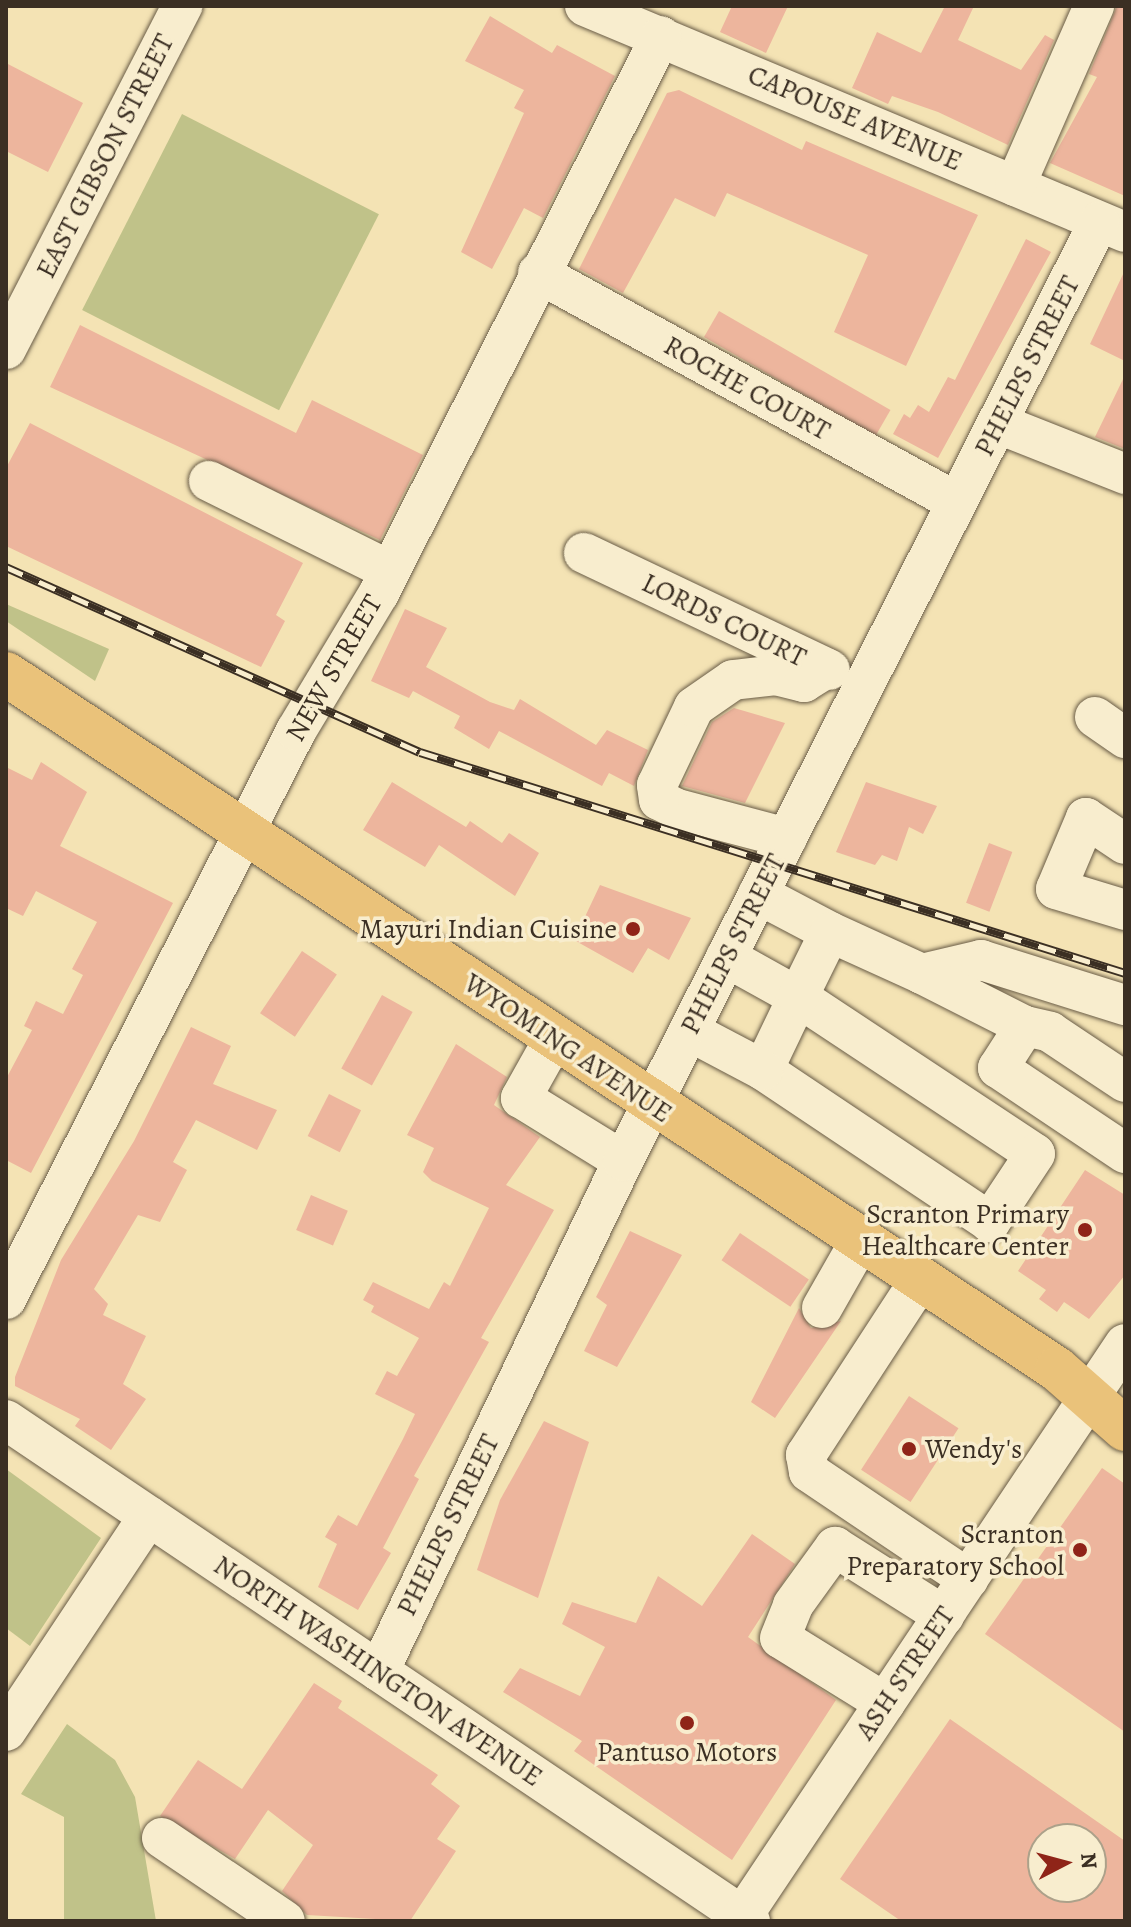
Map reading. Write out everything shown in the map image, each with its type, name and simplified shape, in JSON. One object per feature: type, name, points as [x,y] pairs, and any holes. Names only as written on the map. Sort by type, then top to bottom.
[{"type":"main road","name":"WYOMING AVENUE","points":[[6,674],[247,831],[651,1105],[920,1280],[1089,1397],[1125,1429]]},
{"type":"street","name":"EAST GIBSON STREET","points":[[6,349],[18,295],[182,6]]},
{"type":"street","name":"CAPOUSE AVENUE","points":[[585,6],[647,23],[1112,227]]},
{"type":"street","points":[[1015,186],[1094,6]]},
{"type":"street","name":"NEW STREET","points":[[6,1299],[247,831],[390,571],[538,273],[647,23]]},
{"type":"street","name":"PHELPS STREET","points":[[379,1671],[623,1161],[956,502],[1112,227]]},
{"type":"street","name":"ROCHE COURT","points":[[538,273],[956,502]]},
{"type":"street","points":[[999,424],[1125,474]]},
{"type":"street","points":[[209,481],[390,571]]},
{"type":"street","name":"LORDS COURT","points":[[584,553],[864,687]]},
{"type":"street","points":[[787,838],[677,809],[659,800],[657,785],[694,707],[733,680],[776,675],[804,682],[826,668]]},
{"type":"street","points":[[1125,844],[1086,818],[1056,889],[1125,910]]},
{"type":"street","points":[[758,894],[1025,1026],[1050,1032],[1125,1082]]},
{"type":"street","points":[[763,1070],[830,932]]},
{"type":"street","points":[[689,1031],[763,1070],[990,1222],[1035,1154],[798,997],[726,957]]},
{"type":"street","points":[[922,974],[981,960],[1125,1005]]},
{"type":"street","points":[[971,1112],[1025,1026]]},
{"type":"street","points":[[554,1039],[521,1098],[623,1161]]},
{"type":"street","points":[[998,1068],[1125,1153]]},
{"type":"street","points":[[822,1308],[860,1241]]},
{"type":"street","points":[[920,1280],[816,1435],[808,1463],[809,1472],[968,1579]]},
{"type":"street","name":"ASH STREET","points":[[744,1919],[1125,1344]]},
{"type":"street","name":"NORTH WASHINGTON AVENUE","points":[[6,1420],[744,1919]]},
{"type":"street","points":[[6,1731],[149,1516]]},
{"type":"street","points":[[885,1703],[780,1638],[793,1605],[835,1547],[944,1616]]},
{"type":"street","points":[[162,1838],[285,1921]]},
{"type":"green space","points":[[182,114],[379,214],[279,410],[82,310]]},
{"type":"green space","points":[[6,604],[109,649],[95,681],[6,621]]},
{"type":"green space","points":[[6,1469],[101,1538],[30,1646],[6,1628]]},
{"type":"green space","points":[[67,1724],[115,1760],[135,1797],[156,1921],[64,1921],[64,1817],[21,1794]]},
{"type":"building","points":[[732,6],[788,6],[766,53],[720,32]]},
{"type":"building","points":[[945,6],[974,6],[958,40],[1021,70],[1045,35],[1054,40],[1008,145],[938,112],[892,96],[888,104],[852,88],[877,32],[921,53]]},
{"type":"building","points":[[1117,6],[1125,6],[1125,196],[1050,163],[1097,77],[1089,74]]},
{"type":"building","points":[[490,16],[552,53],[557,45],[615,76],[543,218],[524,208],[492,269],[461,252],[524,113],[514,108],[524,90],[465,61]]},
{"type":"building","points":[[6,63],[83,103],[48,172],[6,151]]},
{"type":"building","points":[[679,90],[802,150],[806,141],[978,215],[906,366],[834,332],[868,255],[727,193],[715,217],[675,198],[623,293],[579,269],[667,93]]},
{"type":"building","points":[[1026,239],[1051,252],[938,458],[893,434],[904,414],[910,418],[918,405],[929,412],[948,377],[955,380]]},
{"type":"building","points":[[1125,270],[1125,361],[1090,344]]},
{"type":"building","points":[[719,311],[890,410],[875,436],[704,337]]},
{"type":"building","points":[[80,325],[296,433],[312,400],[423,455],[380,540],[50,387]]},
{"type":"building","points":[[1125,375],[1125,449],[1095,437]]},
{"type":"building","points":[[30,423],[303,563],[276,615],[285,621],[261,667],[6,546],[6,468]]},
{"type":"building","points":[[405,609],[447,628],[426,667],[490,702],[514,710],[520,699],[596,745],[607,730],[648,750],[634,786],[609,773],[602,786],[499,731],[489,749],[454,728],[460,716],[413,691],[409,698],[371,681]]},
{"type":"building","points":[[734,708],[785,723],[745,803],[682,786],[712,722]]},
{"type":"building","points":[[41,762],[87,792],[60,846],[173,903],[31,1173],[6,1160],[6,1079],[32,1030],[24,1026],[36,1001],[63,1014],[83,975],[72,969],[97,922],[36,891],[23,916],[6,908],[6,767],[32,780]]},
{"type":"building","points":[[392,782],[466,827],[470,821],[502,843],[509,833],[539,853],[515,896],[439,845],[425,867],[363,830]]},
{"type":"building","points":[[866,782],[937,806],[923,834],[909,827],[897,861],[882,855],[875,865],[836,852]]},
{"type":"building","points":[[989,843],[1012,852],[989,912],[966,903]]},
{"type":"building","name":"Mayuri Indian Cuisine","points":[[600,885],[691,918],[669,960],[648,948],[633,973],[574,940]]},
{"type":"building","points":[[302,951],[337,974],[295,1037],[260,1013]]},
{"type":"building","points":[[382,995],[413,1012],[372,1085],[341,1068]]},
{"type":"building","points":[[191,1027],[231,1046],[213,1084],[277,1110],[257,1150],[196,1120],[173,1162],[187,1170],[160,1222],[138,1215],[94,1289],[108,1304],[103,1315],[146,1336],[123,1384],[146,1399],[111,1450],[75,1426],[80,1419],[15,1386],[15,1377],[61,1260],[134,1141]]},
{"type":"building","points":[[456,1044],[507,1077],[494,1105],[540,1137],[506,1185],[554,1210],[481,1338],[489,1342],[414,1476],[419,1479],[383,1548],[391,1553],[358,1610],[318,1587],[337,1544],[325,1537],[338,1515],[357,1526],[415,1414],[375,1394],[387,1371],[397,1376],[419,1338],[371,1312],[374,1306],[363,1300],[373,1282],[429,1309],[444,1282],[450,1286],[489,1208],[432,1181],[423,1172],[434,1148],[407,1135]]},
{"type":"building","points":[[329,1094],[361,1110],[340,1152],[308,1136]]},
{"type":"building","name":"Scranton Primary Healthcare Center","points":[[1085,1170],[1125,1195],[1125,1275],[1089,1319],[1064,1302],[1057,1312],[1039,1299],[1046,1290],[1018,1271]]},
{"type":"building","points":[[311,1195],[348,1211],[333,1246],[296,1230]]},
{"type":"building","points":[[630,1231],[682,1255],[617,1367],[584,1351],[607,1305],[596,1297]]},
{"type":"building","points":[[740,1233],[809,1279],[790,1307],[722,1260]]},
{"type":"building","points":[[799,1308],[811,1328],[841,1321],[775,1418],[751,1402]]},
{"type":"building","name":"Wendy's","points":[[909,1396],[958,1428],[911,1502],[861,1470]]},
{"type":"building","points":[[544,1421],[589,1442],[538,1598],[477,1570],[500,1500]]},
{"type":"building","name":"Scranton Preparatory School","points":[[1102,1468],[1125,1484],[1125,1732],[985,1634]]},
{"type":"building","name":"Pantuso Motors","points":[[752,1534],[795,1564],[748,1637],[836,1700],[732,1860],[574,1751],[582,1741],[503,1692],[520,1668],[580,1696],[605,1647],[562,1624],[572,1602],[636,1623],[658,1576],[702,1606]]},
{"type":"building","points":[[314,1683],[342,1701],[338,1708],[438,1775],[431,1784],[460,1806],[437,1839],[456,1851],[410,1921],[307,1915],[282,1891],[313,1845],[268,1810],[235,1859],[160,1816],[198,1760],[242,1789]]},
{"type":"building","points":[[950,1719],[1099,1823],[1027,1823],[1027,1903],[1107,1903],[1107,1828],[1125,1841],[1125,1921],[901,1921],[840,1879]]},
{"type":"railway","points":[[6,567],[420,752],[1125,973]]},
{"type":"place","name":"Mayuri Indian Cuisine","points":[[633,929]]},
{"type":"place","name":"Scranton Primary Healthcare Center","points":[[1085,1230]]},
{"type":"place","name":"Wendy's","points":[[909,1449]]},
{"type":"place","name":"Scranton Preparatory School","points":[[1080,1550]]},
{"type":"place","name":"Pantuso Motors","points":[[687,1723]]}]
